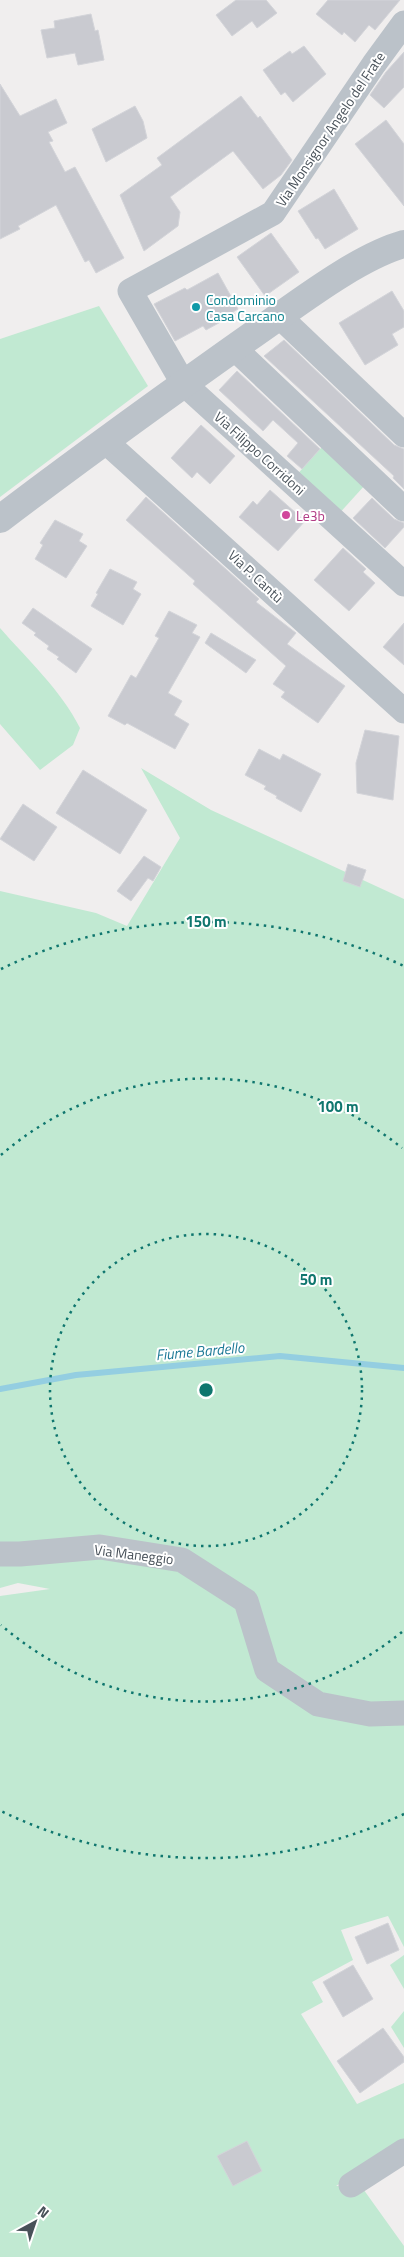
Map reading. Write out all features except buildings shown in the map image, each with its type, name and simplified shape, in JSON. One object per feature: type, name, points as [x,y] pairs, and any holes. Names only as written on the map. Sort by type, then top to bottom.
[{"type":"street","name":"Via Monsignor Angelo del Frate","points":[[183,382],[130,291],[273,213],[404,23]]},
{"type":"street","points":[[0,519],[106,442],[183,382],[368,259],[404,244]]},
{"type":"street","points":[[280,316],[404,435]]},
{"type":"street","points":[[234,348],[404,509]]},
{"type":"street","name":"Via Filippo Corridoni","points":[[183,382],[404,584]]},
{"type":"street","name":"Via P. Cantù","points":[[106,442],[404,711]]},
{"type":"street","name":"Via Maneggio","points":[[0,1554],[100,1547],[182,1560],[246,1602],[267,1670],[318,1704],[370,1714],[404,1712]]},
{"type":"street","points":[[351,2185],[404,2151]]},
{"type":"green space","points":[[99,306],[148,386],[0,497],[0,339]]},
{"type":"green space","points":[[322,447],[365,485],[336,517],[293,479]]},
{"type":"green space","points":[[0,628],[53,688],[80,728],[73,745],[40,770],[0,724]]},
{"type":"green space","points":[[141,768],[211,810],[404,899],[404,1947],[388,1916],[341,1930],[353,1960],[312,1982],[323,2002],[301,2014],[357,2104],[404,2083],[404,2144],[336,2186],[361,2186],[404,2246],[404,2257],[0,2257],[0,1596],[50,1589],[18,1583],[0,1588],[0,891],[96,913],[127,926],[180,838]]},
{"type":"green space","points":[[404,1955],[404,1989],[390,1965]]},
{"type":"green space","points":[[404,2011],[404,2048],[391,2027]]},
{"type":"waterway","name":"Fiume Bardello","points":[[0,1389],[76,1375],[280,1356],[404,1368]]},
{"type":"place","name":"Condominio Casa Carcano","points":[[196,307]]},
{"type":"place","name":"Le3b","points":[[286,515]]}]
